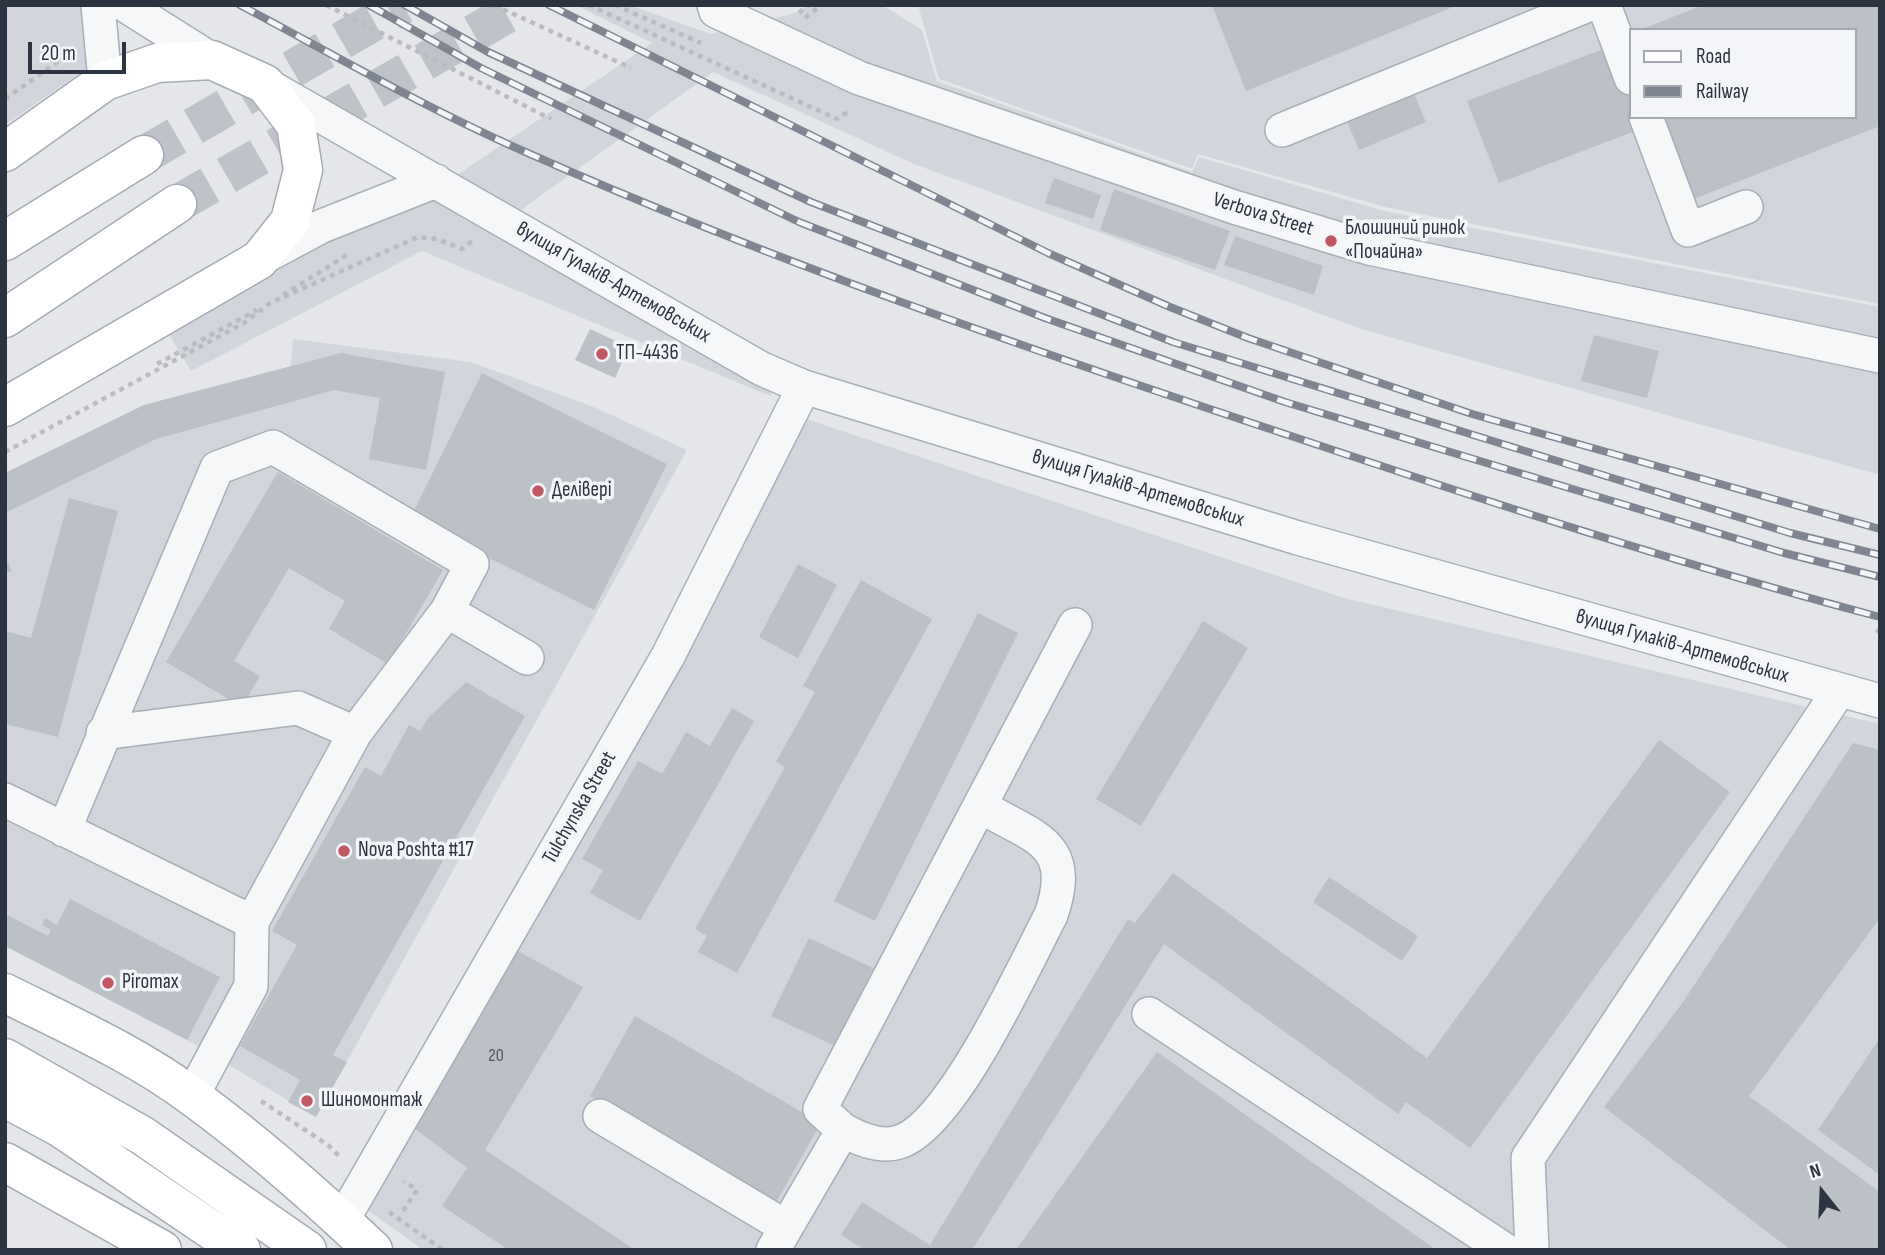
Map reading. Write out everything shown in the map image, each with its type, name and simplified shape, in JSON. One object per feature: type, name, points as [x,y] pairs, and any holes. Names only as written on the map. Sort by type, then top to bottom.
[{"type":"main road","points":[[5,152],[104,81],[157,63],[212,60],[265,84],[296,125],[303,170],[290,221],[259,260],[5,407]]},
{"type":"main road","points":[[5,241],[144,155]]},
{"type":"main road","points":[[5,318],[177,204]]},
{"type":"main road","points":[[5,993],[121,1051],[192,1096],[373,1250]]},
{"type":"main road","points":[[5,1058],[143,1136],[307,1250]]},
{"type":"main road","points":[[5,1098],[61,1128],[241,1250]]},
{"type":"main road","points":[[5,1162],[162,1250]]},
{"type":"street","points":[[98,5],[104,81]]},
{"type":"street","points":[[125,5],[212,60]]},
{"type":"street","name":"Verbova Street","points":[[714,5],[716,11],[859,78],[1234,207],[1332,237],[1505,279],[1880,356]]},
{"type":"street","points":[[1282,130],[1588,5]]},
{"type":"street","points":[[1604,5],[1630,75]]},
{"type":"street","name":"вулиця Гулаків-Артемовських","points":[[265,84],[762,369],[804,387],[1297,538],[1838,692],[1880,701]]},
{"type":"street","points":[[1647,119],[1688,230],[1746,206]]},
{"type":"street","points":[[259,260],[322,226],[436,181]]},
{"type":"street","name":"Tulchynska Street","points":[[342,1221],[668,656],[804,387]]},
{"type":"street","points":[[64,830],[217,468],[273,447],[472,564],[447,611],[355,733],[251,922],[251,986],[192,1096]]},
{"type":"street","points":[[447,611],[527,658]]},
{"type":"street","points":[[980,806],[1050,847],[1058,859],[1060,888],[1051,915],[960,1084],[925,1127],[898,1143],[864,1141],[843,1130],[820,1109],[1075,625]]},
{"type":"street","points":[[1532,1250],[1528,1158],[1838,692]]},
{"type":"street","points":[[103,733],[298,708],[355,733]]},
{"type":"street","points":[[5,800],[251,922]]},
{"type":"street","points":[[1149,1014],[1505,1250]]},
{"type":"street","points":[[600,1116],[779,1238],[843,1130]]},
{"type":"street","points":[[92,1210],[145,1250]]},
{"type":"path","points":[[326,5],[551,119]]},
{"type":"path","points":[[494,5],[631,68]]},
{"type":"path","points":[[589,5],[837,119],[858,105]]},
{"type":"path","points":[[615,5],[713,48]]},
{"type":"path","points":[[270,303],[418,237],[436,239],[462,249],[478,236]]},
{"type":"path","points":[[5,452],[244,323],[270,303],[359,247]]},
{"type":"shaded area","points":[[5,5],[82,5],[91,65],[5,125]]},
{"type":"shaded area","name":"Блошиний ринок «Почайна»","points":[[576,5],[629,5],[711,34],[795,13],[810,5],[882,5],[922,30],[937,81],[1192,172],[1199,157],[1385,211],[1880,307],[1880,475],[1361,329],[914,164],[713,72],[521,210],[786,365],[770,396],[422,251],[191,371],[167,331],[344,231],[435,190],[652,43]]},
{"type":"shaded area","points":[[918,5],[1880,5],[1880,304],[1385,207],[1198,154],[1192,169],[939,79]]},
{"type":"shaded area","points":[[293,339],[471,362],[594,407],[687,450],[316,1117],[187,1040],[5,946],[5,473],[144,405],[291,366]]},
{"type":"shaded area","points":[[806,419],[1344,598],[1880,724],[1880,1250],[423,1250],[363,1207]]},
{"type":"building","points":[[1212,5],[1458,5],[1246,91]]},
{"type":"building","points":[[1703,5],[1880,5],[1880,126],[1686,202],[1654,119],[1857,119],[1857,28],[1645,28]]},
{"type":"building","points":[[1611,46],[1630,96],[1630,119],[1643,128],[1499,183],[1467,101]]},
{"type":"building","points":[[1414,94],[1426,122],[1359,150],[1347,121]]},
{"type":"building","points":[[1054,178],[1101,195],[1093,219],[1045,203]]},
{"type":"building","points":[[1114,189],[1230,231],[1215,270],[1100,230]]},
{"type":"building","points":[[1235,236],[1323,266],[1314,295],[1224,265]]},
{"type":"building","name":"ТП-4436","points":[[590,329],[629,347],[615,378],[575,360]]},
{"type":"building","points":[[1594,335],[1659,351],[1647,398],[1581,381]]},
{"type":"building","points":[[341,353],[445,372],[426,470],[369,459],[380,398],[334,390],[156,439],[5,513],[5,473],[144,405]]},
{"type":"building","name":"Делівері","points":[[482,373],[667,464],[594,610],[410,519]]},
{"type":"building","points":[[278,472],[443,570],[388,664],[329,629],[345,601],[289,568],[234,661],[260,676],[242,707],[166,662]]},
{"type":"building","points":[[69,498],[118,511],[58,737],[5,724],[5,631],[31,638]]},
{"type":"building","points":[[5,557],[12,571],[5,574]]},
{"type":"building","points":[[798,564],[837,585],[798,658],[759,637]]},
{"type":"building","points":[[861,580],[932,619],[737,973],[698,952],[707,936],[695,929],[785,767],[776,762],[815,692],[803,686]]},
{"type":"building","points":[[978,613],[1018,633],[875,921],[834,901]]},
{"type":"building","points":[[1203,621],[1248,648],[1141,826],[1096,799]]},
{"type":"building","points":[[466,682],[525,716],[333,1055],[347,1062],[316,1117],[288,1102],[300,1080],[240,1046],[297,945],[272,931],[365,767],[381,776],[409,725],[420,731],[427,719]]},
{"type":"building","points":[[732,708],[754,721],[640,921],[590,893],[603,870],[582,859],[638,761],[662,774],[686,732],[710,746]]},
{"type":"building","points":[[1659,740],[1730,792],[1470,1148],[1406,1102],[1398,1114],[1164,944],[972,1250],[865,1250],[841,1235],[862,1202],[930,1245],[1128,919],[1135,923],[1173,873],[1427,1058]]},
{"type":"building","points":[[1853,743],[1880,750],[1880,918],[1749,1096],[1880,1192],[1880,1250],[1791,1250],[1604,1107],[1683,1002]]},
{"type":"building","points":[[1329,877],[1418,936],[1402,961],[1313,902]]},
{"type":"building","points":[[70,899],[220,977],[187,1040],[5,946],[5,914],[48,936],[51,930],[42,925],[45,918],[57,925]]},
{"type":"building","points":[[809,938],[873,968],[835,1046],[771,1016]]},
{"type":"building","points":[[516,950],[583,987],[485,1150],[635,1250],[509,1250],[442,1206],[467,1168],[410,1125]]},
{"type":"building","points":[[635,1016],[821,1123],[776,1202],[590,1096]]},
{"type":"building","points":[[1880,1038],[1880,1175],[1818,1130]]},
{"type":"building","points":[[1157,1052],[1436,1250],[1016,1250]]},
{"type":"tunnel","points":[[144,155],[403,5]]},
{"type":"tunnel","points":[[177,204],[523,5]]},
{"type":"railway","points":[[240,5],[456,120],[622,194],[809,268],[1092,369],[1431,482],[1654,553],[1880,617]]},
{"type":"railway","points":[[369,5],[481,68],[799,222],[1045,318],[1285,402],[1784,553],[1880,577]]},
{"type":"railway","points":[[405,5],[488,52],[811,202],[1173,342],[1790,533],[1880,555]]},
{"type":"railway","points":[[549,5],[1048,253],[1248,338],[1472,414],[1880,529]]},
{"type":"place","name":"Блошиний ринок «Почайна»","points":[[1331,241]]},
{"type":"place","name":"ТП-4436","points":[[602,354]]},
{"type":"place","name":"Делівері","points":[[538,491]]},
{"type":"place","name":"Nova Poshta #17","points":[[344,851]]},
{"type":"place","name":"Piromax","points":[[108,983]]},
{"type":"place","name":"Шиномонтаж","points":[[307,1101]]}]
